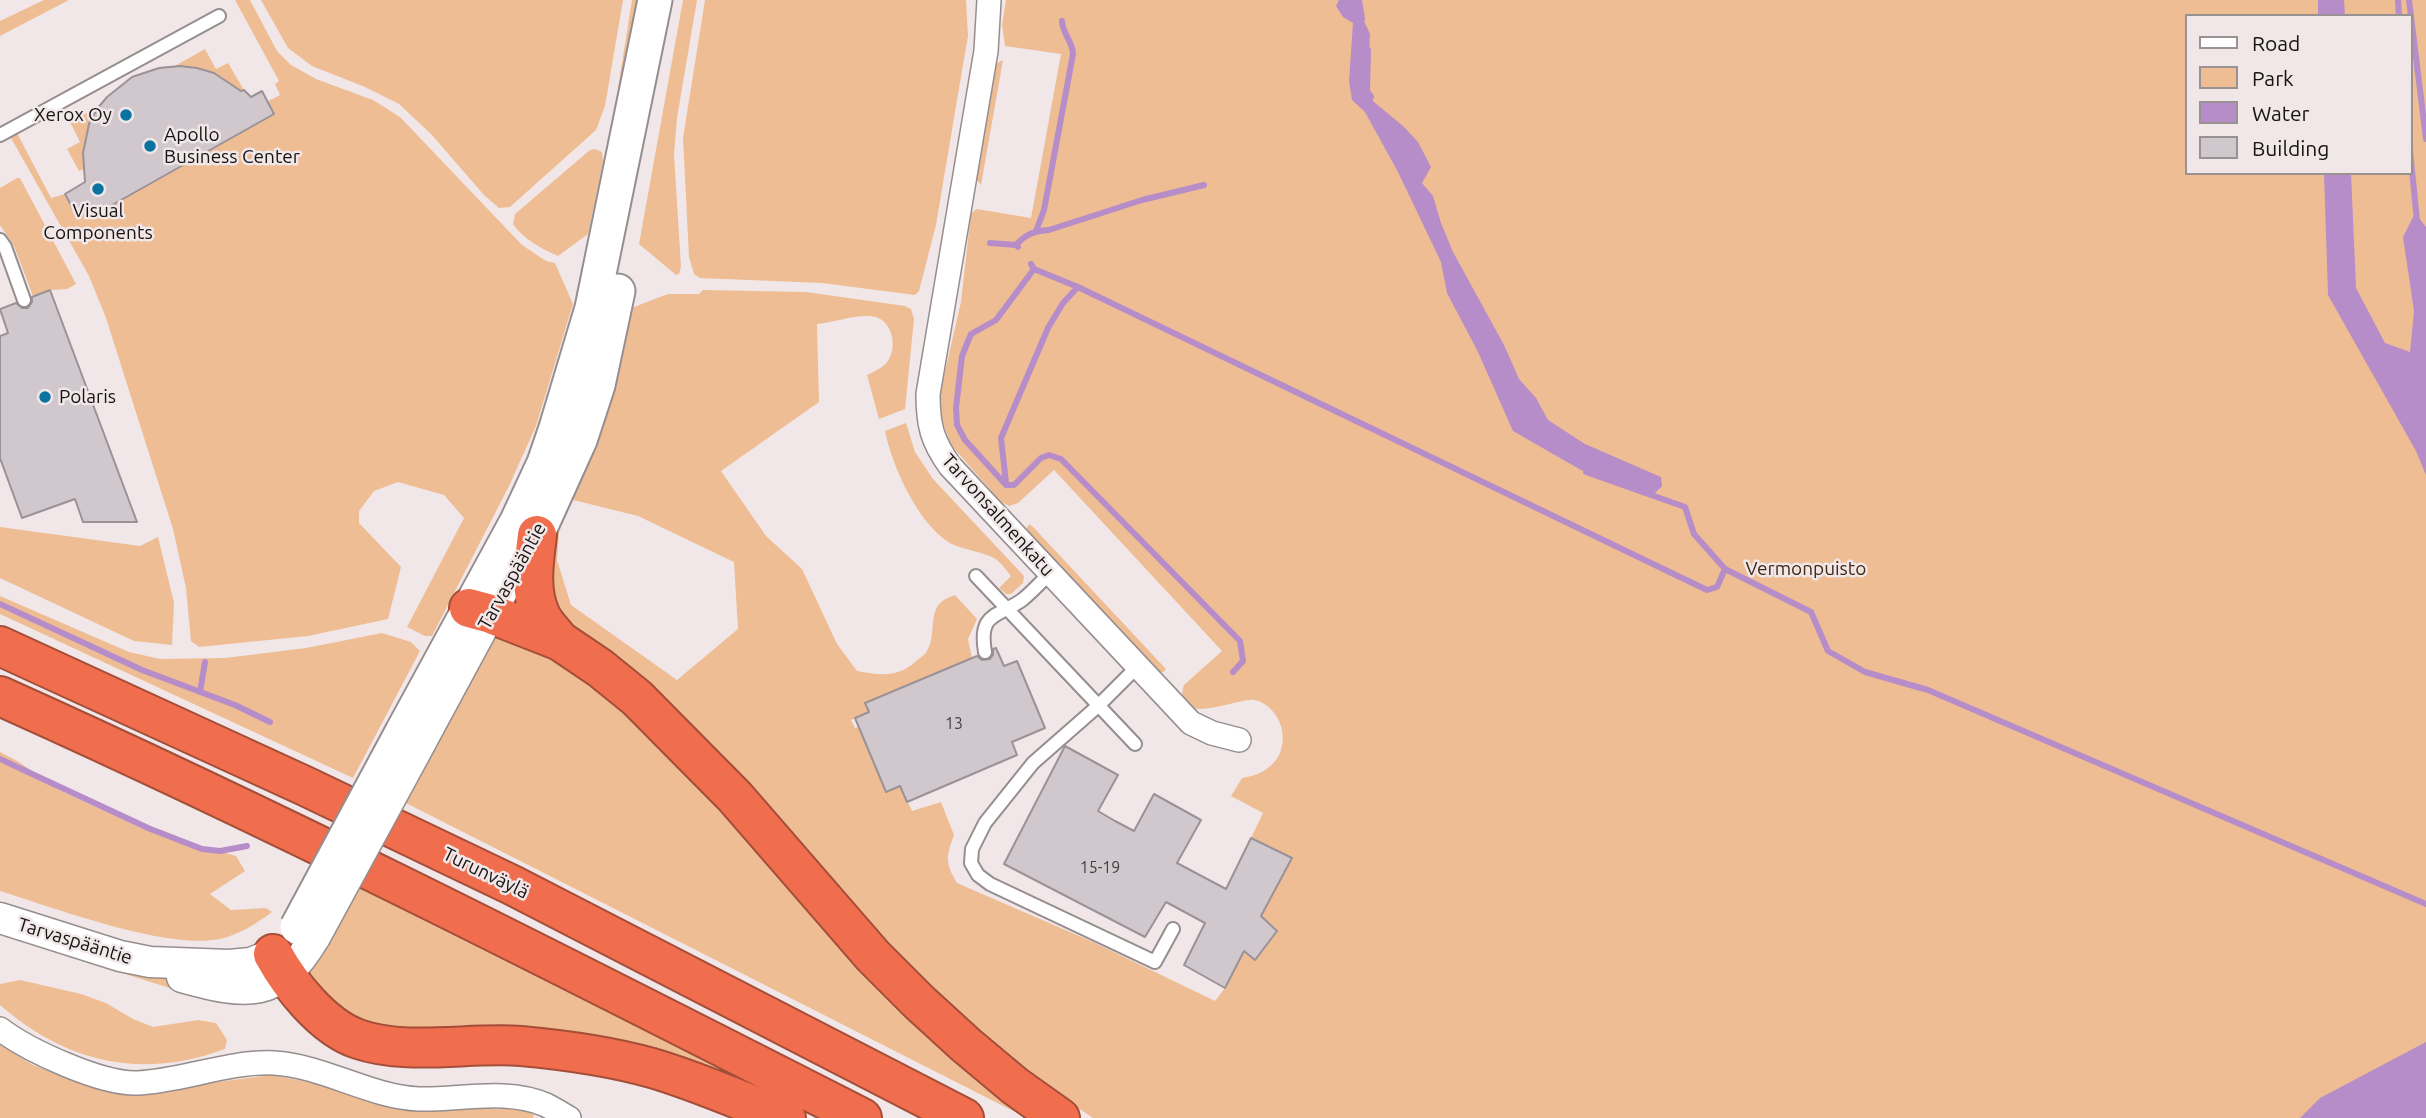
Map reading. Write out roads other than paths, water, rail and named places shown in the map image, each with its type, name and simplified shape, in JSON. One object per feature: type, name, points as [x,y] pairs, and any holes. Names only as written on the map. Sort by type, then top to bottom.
[{"type":"highway","points":[[537,535],[532,576],[535,595],[540,615],[560,641]]},
{"type":"highway","points":[[480,611],[560,641],[637,698],[735,797],[873,956],[919,1002],[1015,1086],[1059,1118]]},
{"type":"highway","name":"Turunväylä","points":[[0,646],[305,786],[512,885],[964,1118]]},
{"type":"highway","points":[[0,696],[477,922],[862,1118]]},
{"type":"highway","points":[[293,949],[333,1027],[357,1039],[405,1046],[510,1045],[579,1052],[651,1068],[786,1118]]},
{"type":"main road","name":"Tarvaspääntie","points":[[618,240],[655,0]]},
{"type":"main road","name":"Tarvaspääntie","points":[[537,535],[580,440],[598,385],[603,311],[676,0]]},
{"type":"main road","name":"Tarvaspääntie","points":[[293,949],[480,611],[544,463],[574,373],[603,311]]},
{"type":"street","name":"Tarvonsalmenkatu","points":[[989,0],[986,51],[928,394],[932,436],[950,466],[1191,723],[1212,733],[1240,740]]},
{"type":"street","name":"Tarvaspääntie","points":[[480,611],[537,535]]},
{"type":"street","name":"Tarvaspääntie","points":[[0,918],[120,956],[150,962],[240,964],[293,949]]},
{"type":"street","points":[[0,1029],[86,1074],[136,1083],[244,1065],[275,1063],[300,1067],[417,1099],[500,1096],[524,1100],[544,1104],[569,1118]]},
{"type":"lane","points":[[0,135],[219,16]]},
{"type":"lane","points":[[0,240],[24,300]]},
{"type":"lane","points":[[985,652],[983,643],[988,621],[996,613],[1020,601],[1050,573]]},
{"type":"lane","points":[[976,576],[1135,744]]},
{"type":"lane","points":[[1137,667],[1098,706],[1033,763],[985,823],[972,849],[971,863],[978,875],[990,884],[1155,962],[1173,929]]},
{"type":"water","points":[[1339,0],[1359,0],[1361,15],[1370,34],[1367,91],[1374,102],[1418,142],[1431,167],[1422,183],[1433,196],[1453,252],[1504,345],[1519,379],[1536,398],[1548,420],[1585,444],[1661,477],[1662,486],[1652,496],[1581,470],[1513,431],[1478,352],[1447,293],[1441,262],[1398,172],[1365,112],[1352,100],[1349,81],[1353,23],[1343,17],[1336,6]]},
{"type":"water","points":[[2318,0],[2344,0],[2345,14],[2318,14]]},
{"type":"water","points":[[2324,175],[2351,175],[2356,288],[2385,343],[2410,352],[2414,311],[2403,237],[2415,213],[2426,227],[2426,475],[2416,451],[2328,295]]},
{"type":"water","points":[[2426,1042],[2426,1118],[2300,1118],[2320,1098]]},
{"type":"waterway","points":[[1359,0],[1362,19]]},
{"type":"waterway","points":[[2398,0],[2399,14]]},
{"type":"waterway","points":[[2409,0],[2411,14]]},
{"type":"waterway","points":[[1036,231],[1044,210],[1073,54],[1062,21]]},
{"type":"waterway","points":[[2412,25],[2426,139]]},
{"type":"waterway","points":[[1368,50],[1367,91],[1371,97]]},
{"type":"waterway","points":[[2412,170],[2417,221]]},
{"type":"waterway","points":[[1016,245],[1035,232],[1142,200],[1204,185]]},
{"type":"waterway","points":[[990,243],[1018,247]]},
{"type":"waterway","points":[[1031,264],[1034,269],[1078,287],[1707,590],[1717,587],[1725,569]]},
{"type":"waterway","points":[[1034,269],[996,320],[971,334],[962,356],[956,408],[957,425],[965,440],[1006,485],[1014,485],[1041,458],[1049,455],[1061,459],[1240,641],[1243,661],[1233,672]]},
{"type":"waterway","points":[[1006,483],[1001,438],[1048,328],[1063,303],[1078,287]]},
{"type":"waterway","points":[[1586,472],[1685,507],[1694,534],[1725,569],[1811,612],[1828,651],[1865,672],[1928,690],[2426,904]]},
{"type":"waterway","points":[[0,604],[142,670],[235,705],[270,722]]},
{"type":"waterway","points":[[200,692],[205,662]]},
{"type":"waterway","points":[[0,759],[148,828],[202,849],[220,851],[247,846]]},
{"type":"place","name":"Xerox Oy","points":[[126,115]]},
{"type":"place","name":"Apollo Business Center","points":[[150,146]]},
{"type":"place","name":"Visual Components","points":[[98,189]]},
{"type":"place","name":"Polaris","points":[[45,397]]},
{"type":"park label","name":"Vermonpuisto","points":[[1806,569]]}]
